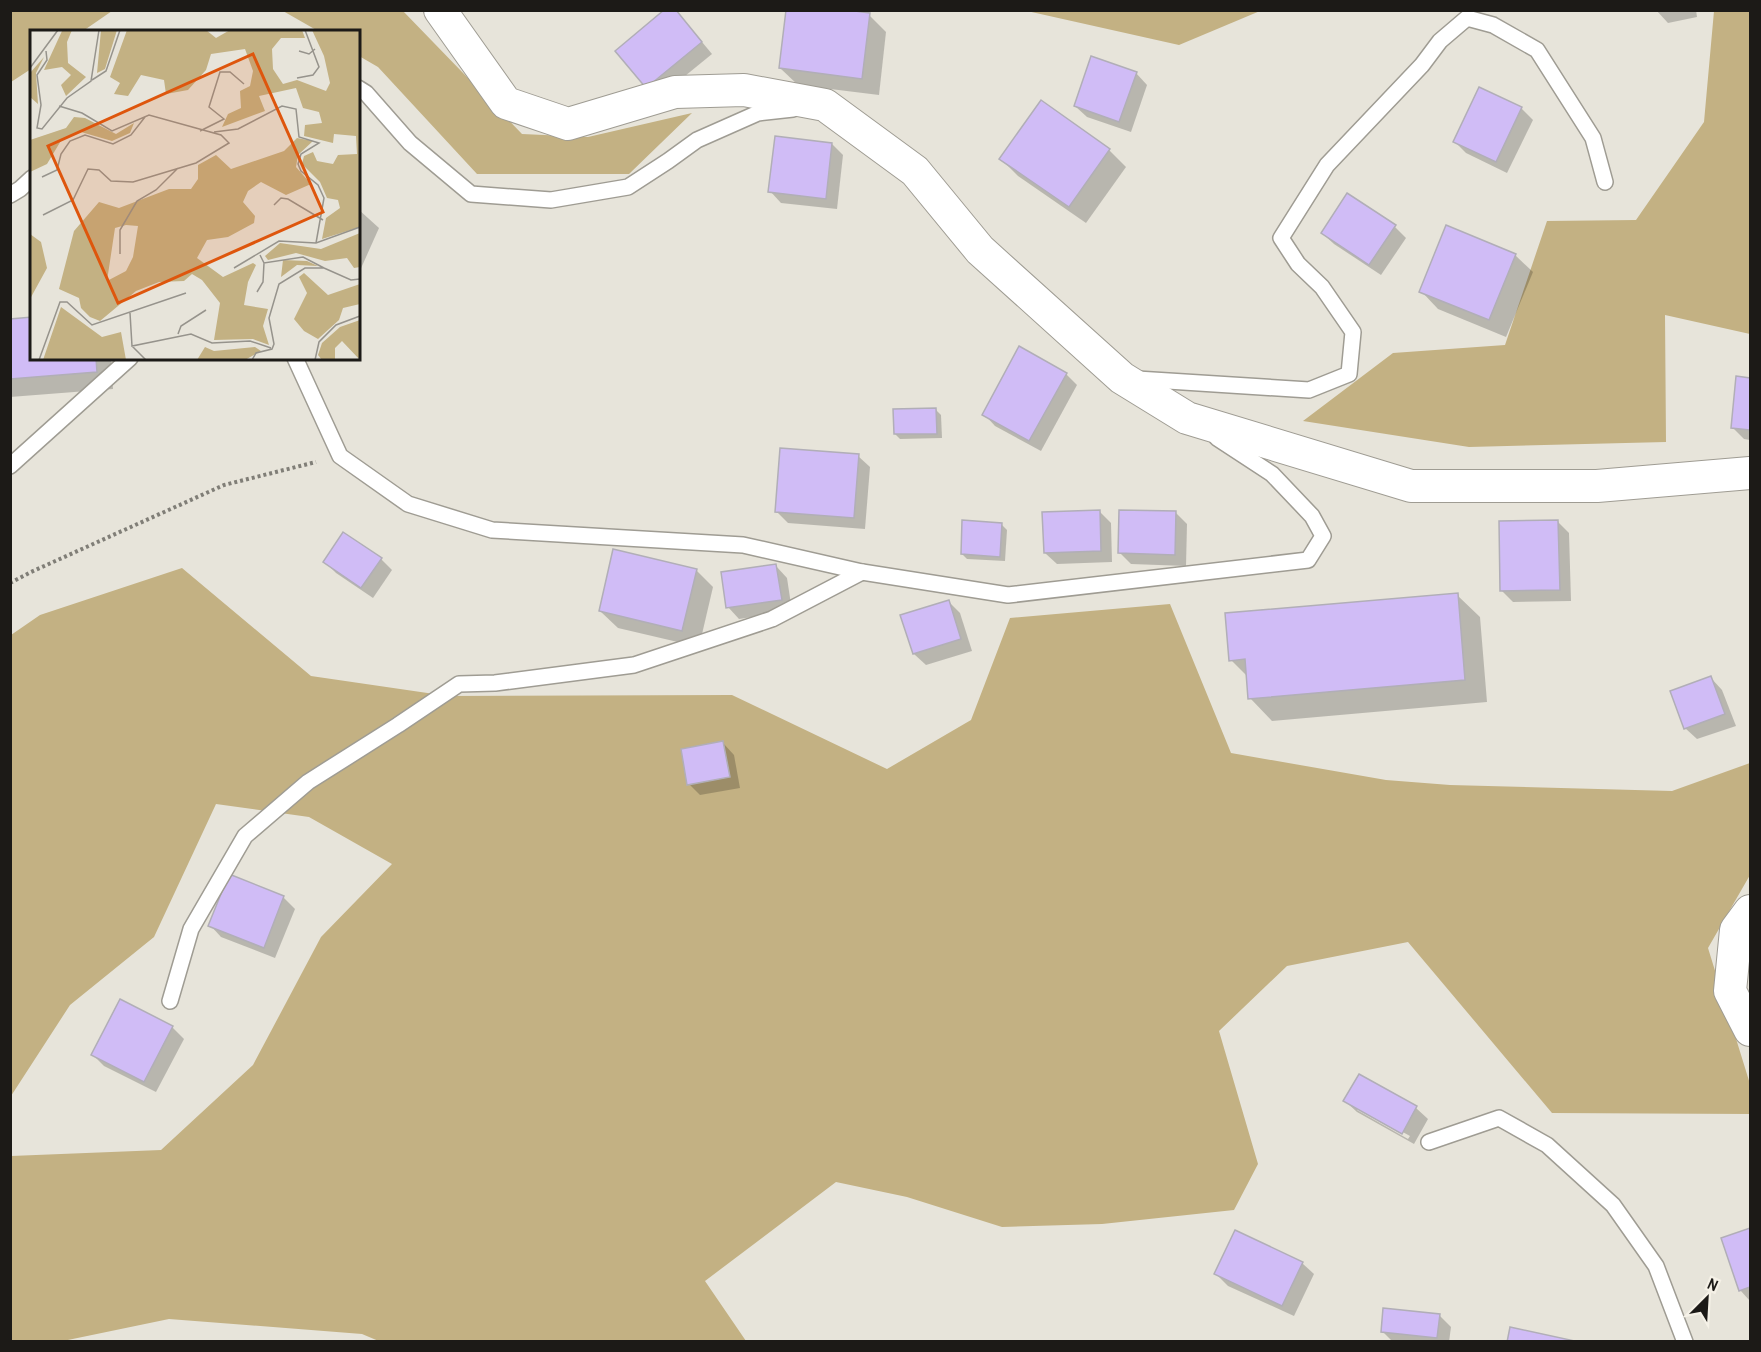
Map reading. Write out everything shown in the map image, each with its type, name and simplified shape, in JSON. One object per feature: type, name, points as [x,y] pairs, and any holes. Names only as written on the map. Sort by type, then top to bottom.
[{"type":"street","points":[[440,10],[506,103],[568,124],[675,92],[744,90],[825,105],[915,171],[980,250],[1122,378],[1187,418],[1411,486],[1597,486],[1750,473]]},
{"type":"street","points":[[1750,911],[1736,930],[1730,991],[1750,1030]]},
{"type":"lane","points":[[1122,378],[1309,390],[1349,374],[1353,332],[1322,287],[1298,264],[1281,238],[1327,165],[1422,65],[1440,41],[1467,18],[1493,25],[1537,50],[1593,138],[1605,182]]},
{"type":"lane","points":[[360,89],[366,93],[410,143],[471,194],[551,200],[628,187],[697,140],[758,113],[825,105]]},
{"type":"lane","points":[[10,195],[30,180]]},
{"type":"lane","points":[[10,466],[128,360]]},
{"type":"lane","points":[[296,360],[340,456],[408,504],[492,530],[743,545],[862,572],[1008,596],[1308,560],[1323,536],[1312,516],[1272,474],[1187,418]]},
{"type":"lane","points":[[170,1001],[190,929],[245,836],[308,782],[398,726],[459,684],[495,683],[634,665],[772,619],[862,572]]},
{"type":"lane","points":[[1429,1142],[1498,1118],[1547,1145],[1613,1205],[1656,1266],[1684,1341]]},
{"type":"path","points":[[10,583],[224,485],[340,456]]},
{"type":"shaded area","points":[[11,10],[112,10],[84,30],[30,30],[30,70],[11,82]]},
{"type":"shaded area","points":[[283,11],[403,11],[522,134],[588,137],[692,113],[629,174],[477,174],[378,67],[360,57],[360,30],[316,30]]},
{"type":"shaded area","points":[[1027,11],[1260,11],[1179,45]]},
{"type":"shaded area","points":[[1714,11],[1750,11],[1750,334],[1665,315],[1666,442],[1469,447],[1303,421],[1393,353],[1505,345],[1547,221],[1636,220],[1704,122]]},
{"type":"shaded area","points":[[182,568],[311,676],[448,696],[732,695],[887,769],[971,720],[1010,618],[1170,604],[1231,753],[1386,780],[1450,785],[1672,791],[1750,763],[1750,875],[1708,948],[1750,1084],[1750,1114],[1552,1113],[1408,942],[1287,966],[1219,1031],[1258,1164],[1234,1210],[1102,1224],[1002,1227],[907,1197],[836,1182],[705,1281],[746,1341],[381,1342],[362,1334],[169,1319],[63,1341],[11,1341],[11,1156],[161,1150],[253,1065],[321,937],[392,864],[309,817],[216,804],[154,937],[70,1005],[11,1096],[11,635],[40,615]]},
{"type":"building","points":[[664,10],[676,10],[702,42],[646,88],[615,51]]},
{"type":"building","points":[[786,10],[847,10],[870,13],[862,79],[779,68]]},
{"type":"building","points":[[1091,56],[1137,72],[1119,122],[1074,106]]},
{"type":"building","points":[[1479,87],[1522,107],[1496,162],[1453,142]]},
{"type":"building","points":[[1041,100],[1110,149],[1069,207],[999,159]]},
{"type":"building","points":[[775,136],[832,143],[826,199],[768,192]]},
{"type":"building","points":[[1347,193],[1396,225],[1369,265],[1321,233]]},
{"type":"building","points":[[1446,225],[1516,254],[1489,320],[1419,292]]},
{"type":"building","points":[[30,317],[30,360],[96,360],[97,372],[10,379],[10,319]]},
{"type":"building","points":[[1019,346],[1067,373],[1029,441],[982,415]]},
{"type":"building","points":[[1736,376],[1750,378],[1750,430],[1731,428]]},
{"type":"building","points":[[936,408],[937,434],[894,434],[893,409]]},
{"type":"building","points":[[780,448],[859,454],[854,518],[775,512]]},
{"type":"building","points":[[1100,510],[1101,551],[1044,553],[1042,512]]},
{"type":"building","points":[[1119,510],[1176,511],[1175,555],[1118,553]]},
{"type":"building","points":[[962,520],[1002,523],[1000,557],[961,554]]},
{"type":"building","points":[[1558,520],[1560,590],[1500,591],[1499,521]]},
{"type":"building","points":[[343,532],[382,558],[361,588],[323,562]]},
{"type":"building","points":[[613,549],[697,569],[682,631],[599,611]]},
{"type":"building","points":[[776,564],[782,600],[726,608],[721,572]]},
{"type":"building","points":[[1458,593],[1465,680],[1248,699],[1245,659],[1229,661],[1225,613]]},
{"type":"building","points":[[949,600],[961,639],[913,654],[900,615]]},
{"type":"building","points":[[1711,676],[1725,714],[1684,729],[1670,691]]},
{"type":"building","points":[[723,741],[730,777],[687,785],[681,749]]},
{"type":"building","points":[[229,874],[284,896],[264,948],[208,926]]},
{"type":"building","points":[[120,999],[173,1026],[144,1082],[91,1055]]},
{"type":"building","points":[[1359,1074],[1417,1106],[1402,1134],[1343,1101]]},
{"type":"building","points":[[1750,1228],[1750,1287],[1739,1291],[1721,1238]]},
{"type":"building","points":[[1235,1230],[1303,1262],[1282,1306],[1214,1274]]},
{"type":"building","points":[[1383,1308],[1440,1314],[1437,1338],[1381,1332]]},
{"type":"building","points":[[1510,1327],[1575,1341],[1575,1342],[1507,1342]]}]
